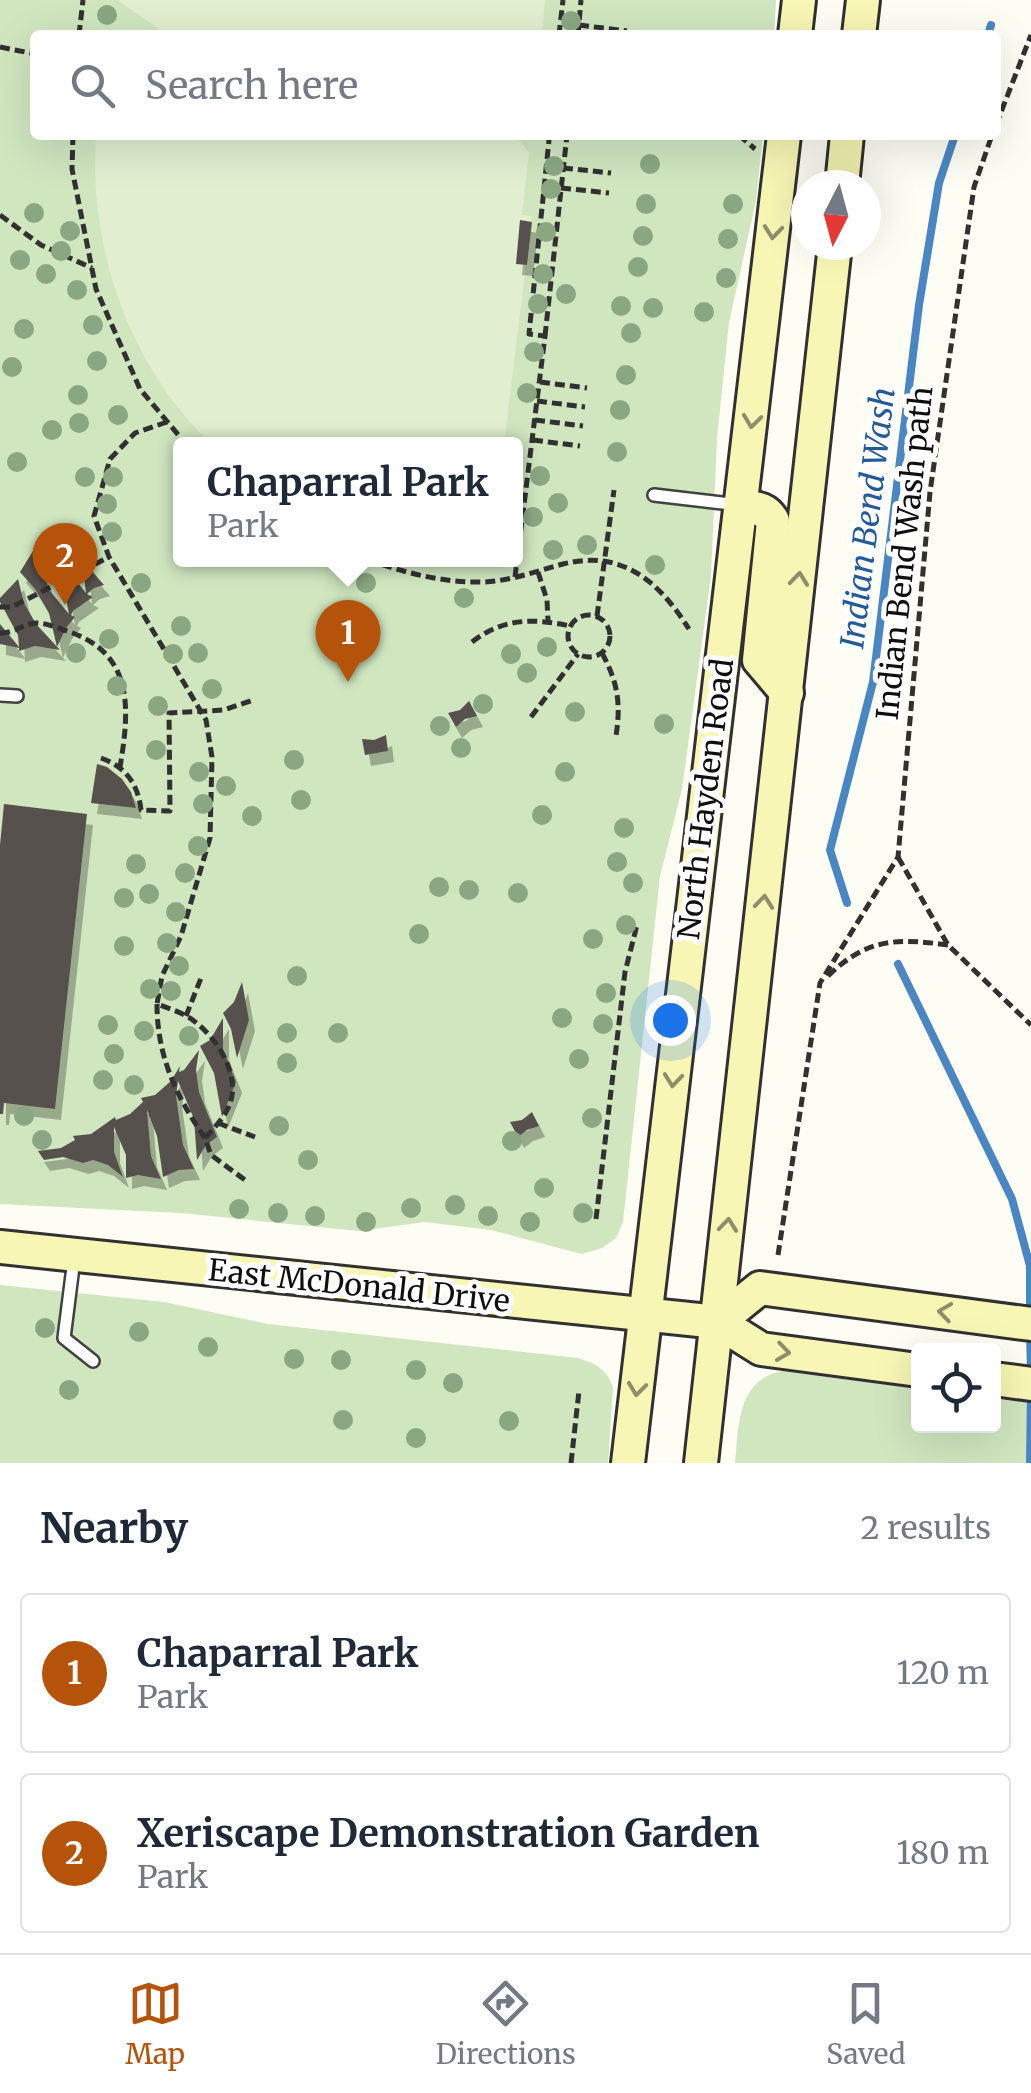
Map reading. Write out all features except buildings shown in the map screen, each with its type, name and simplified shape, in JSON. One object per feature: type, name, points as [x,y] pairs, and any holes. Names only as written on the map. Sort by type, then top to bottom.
[{"type":"main road","points":[[796,30],[799,0]]},
{"type":"main road","points":[[859,30],[862,0]]},
{"type":"main road","points":[[844,170],[846,140]]},
{"type":"main road","name":"North Hayden Road","points":[[628,1463],[742,506],[771,143]]},
{"type":"main road","points":[[701,1463],[833,260]]},
{"type":"main road","points":[[742,506],[760,508],[773,521],[758,660],[787,693]]},
{"type":"main road","name":"East McDonald Drive","points":[[0,1247],[718,1322],[761,1349],[911,1369]]},
{"type":"main road","points":[[718,1322],[760,1288],[1031,1324]]},
{"type":"main road","points":[[1001,1381],[1031,1384]]},
{"type":"lane","points":[[654,495],[742,506]]},
{"type":"lane","points":[[0,694],[17,696]]},
{"type":"lane","points":[[74,1255],[64,1338],[93,1361]]},
{"type":"path","points":[[80,30],[83,0]]},
{"type":"path","points":[[559,30],[562,0]]},
{"type":"path","points":[[578,30],[581,0]]},
{"type":"path","points":[[579,25],[620,30]]},
{"type":"path","points":[[1001,112],[1031,35]]},
{"type":"path","points":[[0,47],[30,53]]},
{"type":"path","points":[[73,140],[72,169],[96,289],[140,389],[180,437]]},
{"type":"path","points":[[546,336],[528,334],[548,140]]},
{"type":"path","points":[[523,517],[567,140]]},
{"type":"path","name":"Indian Bend Wash path","points":[[778,1255],[820,984],[898,857],[930,492],[974,187],[990,140]]},
{"type":"path","points":[[564,168],[612,172]]},
{"type":"path","points":[[561,188],[609,192]]},
{"type":"path","points":[[0,215],[41,245],[92,268]]},
{"type":"path","points":[[540,382],[587,388]]},
{"type":"path","points":[[537,402],[584,407]]},
{"type":"path","points":[[535,420],[582,426]]},
{"type":"path","points":[[168,422],[135,434],[110,459],[94,516],[108,557],[202,713],[212,756],[210,838],[181,936],[162,976],[157,1034],[180,1101],[205,1138],[211,1155],[245,1180]]},
{"type":"path","points":[[532,440],[580,446]]},
{"type":"path","points":[[597,616],[614,490]]},
{"type":"path","points":[[0,607],[12,606],[108,557]]},
{"type":"path","points":[[387,567],[481,582],[566,563],[605,561],[635,571],[660,587],[689,629]]},
{"type":"path","points":[[516,577],[517,567]]},
{"type":"path","points":[[538,572],[547,600],[548,621]]},
{"type":"path","points":[[585,615],[597,616],[610,630],[610,642],[602,653],[590,657],[578,654],[568,638],[570,626],[585,615]]},
{"type":"path","points":[[472,642],[508,622],[548,621],[570,626]]},
{"type":"path","points":[[0,633],[15,632],[31,623],[45,624],[92,640],[114,662],[125,697],[126,731],[120,767]]},
{"type":"path","points":[[602,653],[616,679],[620,705],[616,736]]},
{"type":"path","points":[[531,717],[578,654]]},
{"type":"path","points":[[101,758],[120,767],[135,785],[142,810],[170,812],[170,713],[236,708],[253,700]]},
{"type":"path","points":[[898,857],[948,945],[1031,1025]]},
{"type":"path","points":[[596,1219],[624,972],[637,925]]},
{"type":"path","points":[[820,984],[846,958],[868,947],[898,940],[948,945]]},
{"type":"path","points":[[186,1016],[201,978]]},
{"type":"path","points":[[158,1004],[186,1016],[208,1032],[224,1054],[231,1102],[205,1138]]},
{"type":"path","points":[[218,1123],[255,1137]]},
{"type":"path","points":[[570,1463],[578,1391]]},
{"type":"green space","points":[[0,0],[776,0],[774,30],[30,30],[30,140],[762,140],[756,201],[729,322],[717,438],[711,576],[682,789],[660,876],[623,1222],[616,1238],[602,1248],[582,1254],[491,1230],[425,1222],[359,1231],[181,1213],[0,1204]]},
{"type":"green space","points":[[117,0],[545,0],[542,30],[161,30]]},
{"type":"green space","points":[[96,140],[518,140],[529,153],[522,215],[532,216],[505,437],[204,437],[157,378],[136,341],[107,262],[95,177]]},
{"type":"green space","points":[[0,1285],[164,1302],[268,1324],[578,1358],[600,1368],[613,1388],[608,1463],[0,1463]]},
{"type":"green space","points":[[783,1371],[911,1387],[911,1433],[1001,1433],[1001,1399],[1031,1403],[1031,1463],[735,1463],[743,1406],[757,1383]]},
{"type":"waterway","name":"Indian Bend Wash","points":[[990,30],[991,25]]},
{"type":"waterway","name":"Indian Bend Wash","points":[[847,903],[830,850],[873,682],[919,305],[939,183],[953,140]]},
{"type":"waterway","name":"Indian Bend Wash","points":[[898,964],[1012,1199],[1030,1266],[1030,1314]]},
{"type":"waterway","name":"Indian Bend Wash","points":[[1030,1333],[1031,1374]]},
{"type":"waterway","name":"Indian Bend Wash","points":[[1030,1463],[1031,1393]]},
{"type":"place","name":"Xeriscape Demonstration Garden","points":[[65,605]]},
{"type":"place","name":"Chaparral Park","points":[[348,682]]}]
